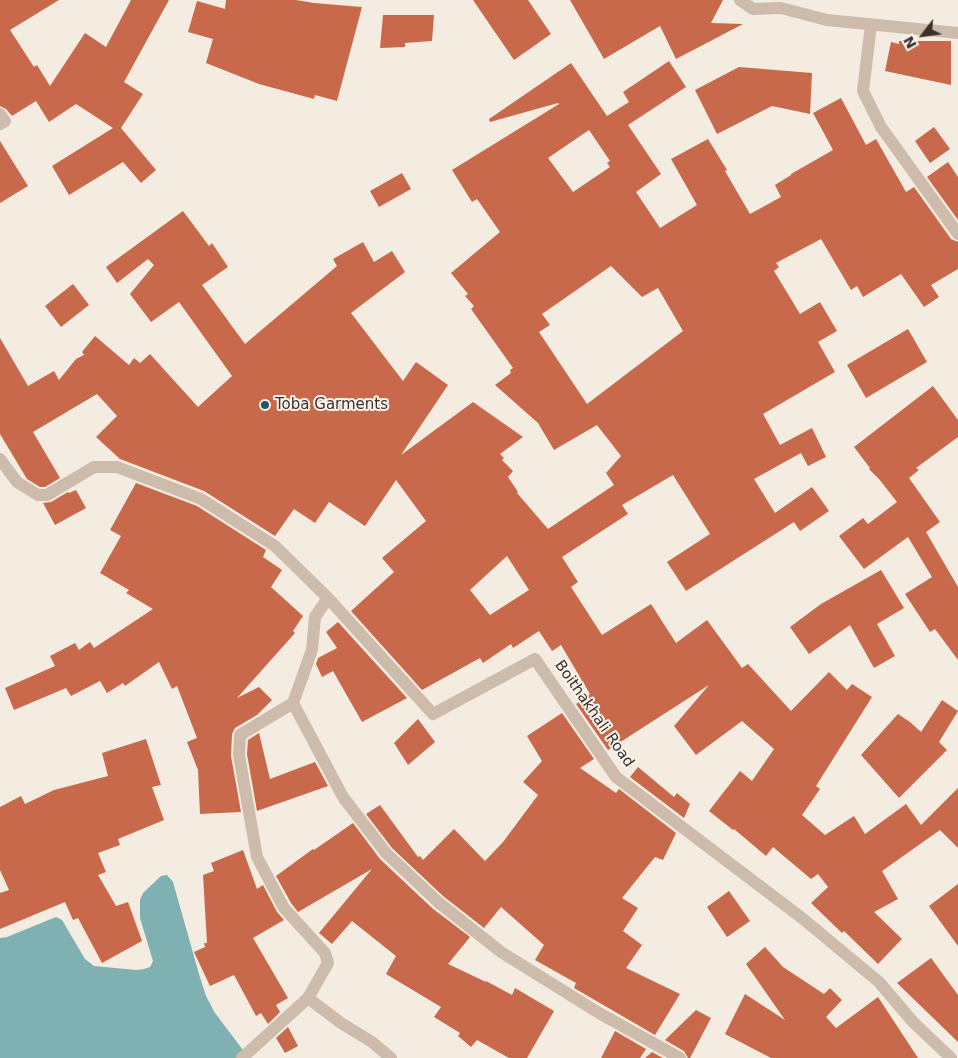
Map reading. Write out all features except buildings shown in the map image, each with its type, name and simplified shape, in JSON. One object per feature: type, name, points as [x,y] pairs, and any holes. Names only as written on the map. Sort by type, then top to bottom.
[{"type":"street","points":[[740,0],[753,9],[781,8],[827,20],[958,33]]},
{"type":"street","points":[[871,25],[862,92],[881,127],[958,234]]},
{"type":"street","points":[[0,114],[5,120],[0,124]]},
{"type":"street","name":"Boithakhali Road","points":[[0,459],[17,482],[38,495],[47,495],[94,467],[117,467],[201,499],[275,546],[328,598],[433,714],[535,659],[616,777],[802,918],[879,982],[913,1022],[951,1058]]},
{"type":"street","points":[[242,1058],[308,998],[328,963],[325,953],[284,908],[257,857],[239,755],[240,735],[293,703],[312,650],[315,617],[328,598]]},
{"type":"street","points":[[293,703],[343,796],[386,853],[438,902],[509,957],[599,1013],[680,1058]]},
{"type":"street","points":[[308,998],[341,1023],[372,1042],[391,1058]]},
{"type":"water","points":[[167,875],[173,882],[206,996],[215,1013],[249,1058],[0,1058],[0,938],[7,937],[56,917],[62,920],[85,959],[94,966],[136,970],[150,967],[153,961],[140,918],[140,900],[143,893],[161,876]]},
{"type":"place","name":"Toba Garments","points":[[265,405]]}]
